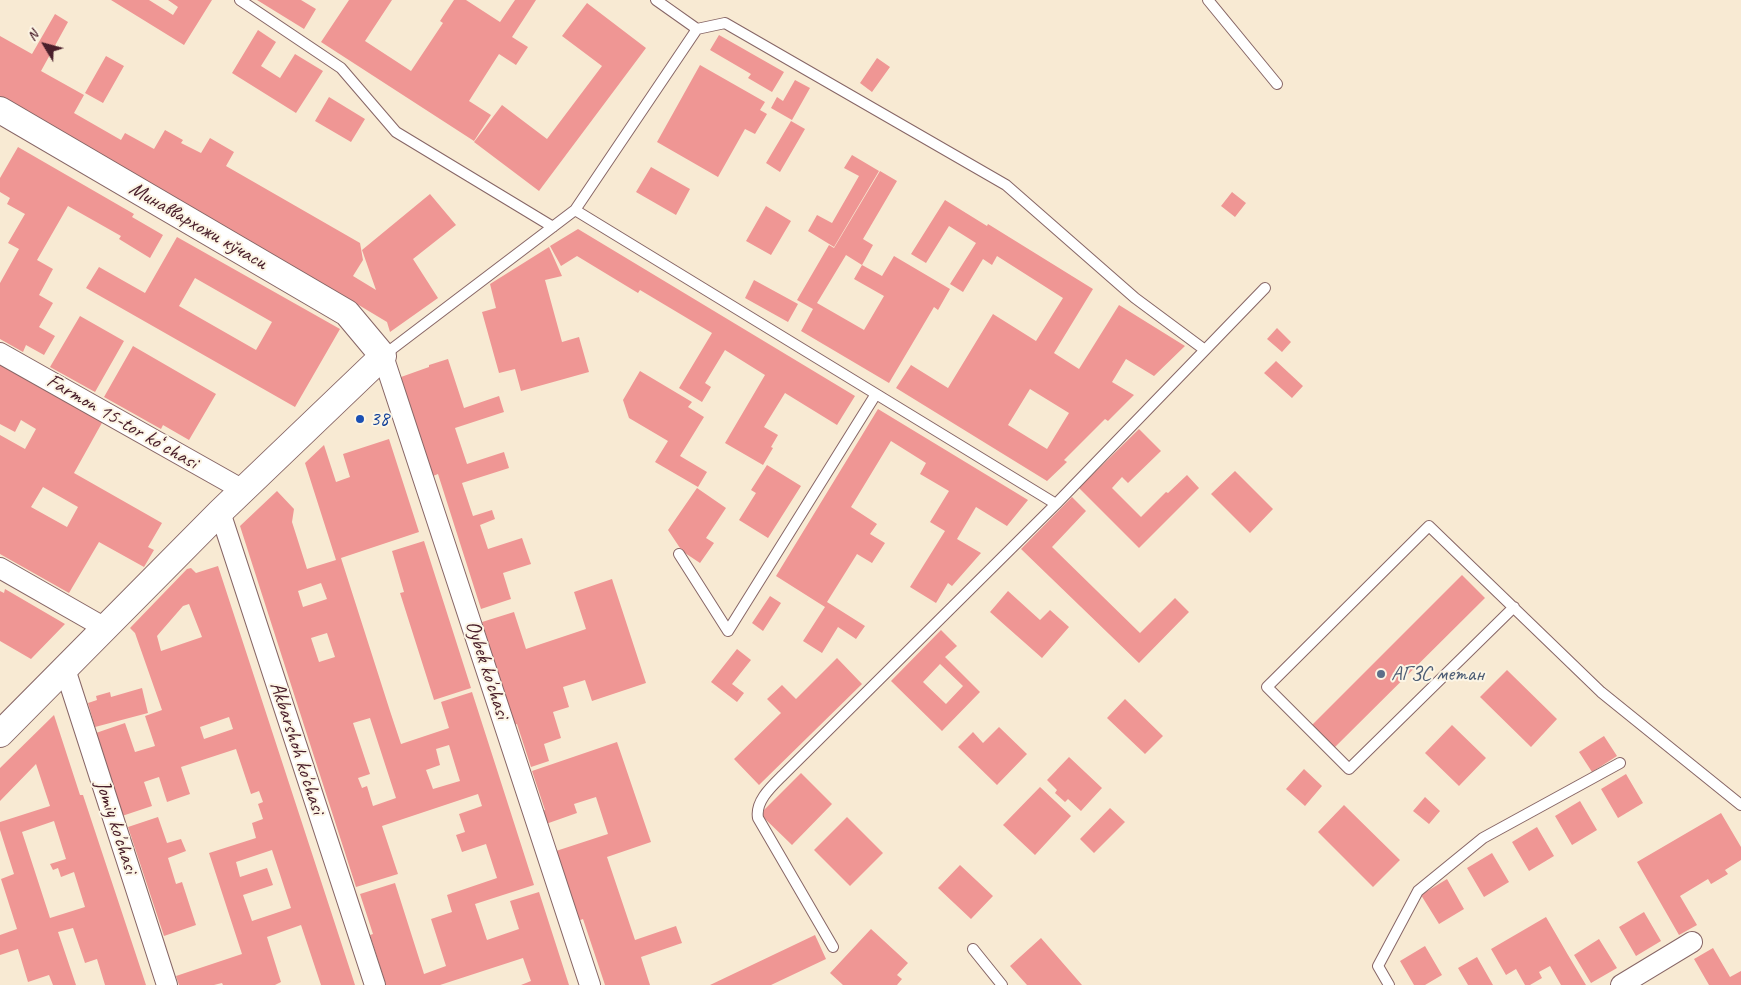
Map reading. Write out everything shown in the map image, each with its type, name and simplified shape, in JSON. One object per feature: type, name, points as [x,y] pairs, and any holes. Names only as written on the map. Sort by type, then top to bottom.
[{"type":"street","name":"Минаввархожи кўчаси","points":[[0,110],[347,312],[383,356]]},
{"type":"street","name":"Farmon 15-tor koʻchasi","points":[[0,353],[243,490]]},
{"type":"street","points":[[0,734],[220,512],[383,356]]},
{"type":"street","name":"Oybek ko'chasi","points":[[383,356],[590,985]]},
{"type":"street","name":"Akbarshoh ko'chasi","points":[[220,512],[375,985]]},
{"type":"street","points":[[0,568],[105,628]]},
{"type":"street","name":"Jomiy ko'chasi","points":[[65,668],[166,985]]},
{"type":"street","points":[[1622,985],[1692,942]]},
{"type":"lane","points":[[240,0],[341,68],[396,132],[553,227]]},
{"type":"lane","points":[[656,0],[697,29]]},
{"type":"lane","points":[[1208,0],[1277,84]]},
{"type":"lane","points":[[383,356],[575,210],[697,29],[725,22],[1006,185],[1135,298],[1205,350]]},
{"type":"lane","points":[[575,210],[1056,504]]},
{"type":"lane","points":[[833,947],[758,818],[759,805],[770,788],[1056,504],[1265,288]]},
{"type":"lane","points":[[679,554],[728,631],[876,394]]},
{"type":"lane","points":[[1514,608],[1349,769],[1267,687],[1429,526],[1514,608],[1601,692],[1741,805]]},
{"type":"lane","points":[[1389,985],[1378,966],[1418,891],[1484,838],[1620,764]]},
{"type":"lane","points":[[973,949],[1002,985]]},
{"type":"building","points":[[111,0],[149,0],[173,15],[178,7],[168,0],[212,0],[184,45]]},
{"type":"building","points":[[257,0],[301,0],[316,9],[304,29]]},
{"type":"building","points":[[349,0],[392,0],[365,41],[411,71],[443,23],[440,21],[454,0],[466,0],[500,22],[515,0],[536,0],[512,37],[528,47],[516,65],[499,54],[469,101],[491,115],[474,141],[321,42]]},
{"type":"building","points":[[587,3],[646,48],[539,191],[474,142],[502,105],[547,139],[602,66],[562,36]]},
{"type":"building","points":[[55,14],[68,22],[41,71],[84,95],[74,113],[121,140],[125,133],[154,149],[165,130],[183,140],[181,143],[201,153],[210,138],[234,152],[226,166],[360,243],[363,260],[353,276],[376,290],[362,250],[430,194],[456,225],[413,259],[438,298],[390,332],[387,322],[327,286],[325,289],[0,96],[0,36],[32,54]]},
{"type":"building","points":[[258,30],[276,42],[261,66],[280,78],[295,54],[323,71],[296,113],[232,73]]},
{"type":"building","points":[[719,35],[784,72],[772,92],[748,78],[751,74],[710,50]]},
{"type":"building","points":[[106,56],[124,66],[103,103],[85,93]]},
{"type":"building","points":[[877,58],[890,67],[872,92],[860,83]]},
{"type":"building","points":[[700,65],[765,102],[760,110],[767,114],[755,134],[745,129],[718,177],[657,142]]},
{"type":"building","points":[[795,80],[810,88],[792,120],[771,108],[777,97],[783,101]]},
{"type":"building","points":[[329,97],[365,119],[351,142],[315,121]]},
{"type":"building","points":[[791,121],[805,129],[780,172],[766,163]]},
{"type":"building","points":[[18,147],[134,214],[132,217],[163,235],[150,258],[119,239],[121,236],[68,206],[37,260],[53,269],[39,295],[53,303],[39,327],[55,336],[44,355],[26,345],[23,352],[0,339],[0,283],[19,249],[8,243],[25,214],[7,204],[10,198],[0,192],[0,178]]},
{"type":"building","points":[[852,155],[879,171],[834,247],[808,231],[817,215],[832,223],[859,176],[844,168]]},
{"type":"building","points":[[651,167],[690,189],[676,215],[636,192]]},
{"type":"building","points":[[880,171],[897,181],[863,239],[873,245],[862,265],[882,276],[894,256],[950,289],[938,310],[934,307],[889,383],[801,331],[813,309],[797,300],[829,245],[834,248]],"holes":[[[846,255],[862,265],[854,279],[884,296],[864,330],[817,303]]]},
{"type":"building","points":[[1232,192],[1246,203],[1235,217],[1221,206]]},
{"type":"building","points":[[945,200],[987,226],[988,224],[1093,289],[1054,353],[1079,369],[1119,305],[1185,346],[1154,376],[1126,359],[1112,382],[1134,395],[1108,421],[1105,419],[1064,460],[1067,462],[1047,481],[896,388],[911,365],[948,388],[993,314],[1036,341],[1063,298],[997,256],[992,265],[983,259],[963,292],[950,284],[976,243],[949,226],[926,263],[911,254]],"holes":[[[1030,389],[1069,413],[1047,449],[1008,425]]]},
{"type":"building","points":[[766,206],[791,221],[771,255],[746,241]]},
{"type":"building","points":[[578,229],[855,396],[837,425],[785,393],[764,427],[778,435],[763,465],[725,443],[765,375],[725,350],[705,383],[711,387],[702,402],[679,388],[712,333],[640,290],[638,293],[577,256],[561,266],[550,246]]},
{"type":"building","points":[[177,237],[340,329],[295,407],[86,288],[99,267],[145,293]],"holes":[[[195,278],[272,322],[256,350],[179,306]]]},
{"type":"building","points":[[549,247],[562,276],[545,280],[562,342],[579,337],[589,372],[521,391],[515,369],[499,373],[482,312],[496,308],[490,284]]},
{"type":"building","points":[[754,280],[798,304],[788,322],[745,298]]},
{"type":"building","points":[[80,316],[124,341],[95,392],[50,367]]},
{"type":"building","points":[[1277,328],[1291,342],[1282,352],[1267,339]]},
{"type":"building","points":[[133,346],[216,394],[189,440],[163,425],[161,429],[104,397]]},
{"type":"building","points":[[448,359],[464,408],[499,396],[504,412],[455,428],[467,464],[504,452],[509,468],[462,483],[473,516],[492,510],[495,519],[480,525],[488,549],[522,538],[531,564],[503,573],[511,599],[481,609],[438,474],[433,476],[401,377]]},
{"type":"building","points":[[1276,361],[1303,386],[1292,398],[1264,373]]},
{"type":"building","points":[[0,363],[103,421],[74,473],[162,523],[148,547],[154,550],[144,567],[99,542],[69,593],[0,554],[0,435],[25,449],[36,429],[21,420],[15,432],[0,424]],"holes":[[[43,487],[78,507],[67,527],[31,507]]]},
{"type":"building","points":[[640,371],[692,402],[688,407],[704,417],[680,456],[707,472],[698,487],[655,462],[668,441],[629,418],[623,400]]},
{"type":"building","points":[[878,409],[1028,500],[1007,526],[976,507],[957,539],[981,553],[952,586],[948,583],[936,603],[910,587],[945,531],[930,522],[949,491],[920,474],[926,463],[891,441],[851,507],[877,524],[870,534],[885,543],[872,563],[857,554],[827,602],[865,626],[856,639],[838,627],[822,653],[803,641],[825,607],[776,576]]},
{"type":"building","points":[[1139,429],[1161,451],[1128,483],[1122,477],[1112,488],[1141,517],[1166,492],[1168,493],[1187,475],[1199,488],[1139,548],[1079,488]]},
{"type":"building","points":[[389,439],[419,532],[341,558],[401,744],[449,728],[441,702],[472,692],[534,885],[475,904],[487,940],[519,929],[510,901],[539,892],[569,985],[521,985],[531,981],[523,958],[440,985],[386,985],[370,935],[373,934],[360,894],[395,883],[424,974],[446,966],[431,919],[452,912],[447,895],[497,878],[486,844],[462,852],[456,835],[465,832],[459,814],[482,806],[478,794],[382,826],[398,874],[356,887],[240,526],[277,491],[294,509],[292,522],[307,569],[336,560],[305,463],[324,445],[336,482],[350,477],[343,454]],"holes":[[[321,583],[327,599],[303,607],[298,591]],[[327,633],[335,657],[319,662],[311,638]],[[370,718],[396,798],[373,806],[367,786],[362,788],[358,778],[370,774],[353,723]],[[449,745],[460,781],[433,789],[426,770],[440,765],[436,749]]]},
{"type":"building","points":[[767,465],[801,486],[768,538],[739,520],[756,493],[751,490]]},
{"type":"building","points":[[1235,471],[1273,509],[1250,533],[1211,494]]},
{"type":"building","points":[[697,488],[726,508],[706,538],[714,543],[700,563],[682,551],[668,530]]},
{"type":"building","points":[[1072,497],[1086,511],[1052,547],[1140,633],[1175,598],[1189,612],[1139,663],[1021,549]]},
{"type":"building","points":[[424,541],[471,688],[434,700],[400,593],[404,592],[392,551]]},
{"type":"building","points":[[218,566],[355,985],[321,985],[301,925],[267,937],[281,982],[275,985],[223,985],[222,983],[214,985],[179,985],[176,976],[242,954],[209,853],[256,838],[252,823],[263,819],[258,804],[263,802],[259,791],[251,794],[236,749],[181,767],[190,794],[167,802],[159,777],[144,782],[152,806],[122,816],[93,734],[125,723],[135,752],[155,746],[145,716],[162,710],[135,633],[130,628],[187,569],[191,568],[196,573]],"holes":[[[189,604],[202,637],[161,651],[157,636],[183,606]],[[229,717],[233,729],[204,739],[200,727]],[[272,850],[291,908],[252,921],[243,895],[273,885],[267,868],[240,877],[236,862]]]},
{"type":"building","points":[[1462,575],[1485,598],[1334,748],[1311,726]]},
{"type":"building","points":[[612,579],[646,683],[592,701],[585,680],[563,687],[569,707],[553,712],[561,738],[544,744],[549,761],[531,767],[517,724],[514,725],[482,622],[514,612],[526,649],[586,629],[574,592]]},
{"type":"building","points":[[5,589],[65,624],[31,659],[0,641],[0,591],[4,593]]},
{"type":"building","points":[[1008,591],[1040,620],[1050,610],[1069,627],[1042,658],[990,612]]},
{"type":"building","points":[[770,596],[781,603],[763,631],[752,623]]},
{"type":"building","points":[[941,630],[957,646],[945,657],[980,692],[942,731],[891,681]],"holes":[[[940,664],[963,686],[946,704],[923,682]]]},
{"type":"building","points":[[737,649],[751,660],[732,684],[744,693],[737,702],[711,682]]},
{"type":"building","points":[[837,658],[862,684],[759,785],[734,759],[781,713],[767,699],[782,685],[796,699]]},
{"type":"building","points":[[1507,670],[1557,719],[1531,747],[1480,697]]},
{"type":"building","points":[[142,688],[148,713],[95,727],[88,703],[97,700],[96,696],[110,692],[111,697]]},
{"type":"building","points":[[1125,699],[1163,736],[1145,754],[1107,718]]},
{"type":"building","points":[[54,715],[80,795],[83,795],[146,985],[105,985],[97,959],[85,963],[73,928],[58,932],[76,985],[53,985],[49,975],[28,982],[18,949],[0,955],[0,935],[17,929],[1,879],[14,874],[0,830],[0,822],[50,806],[36,764],[0,801],[0,768]],"holes":[[[54,821],[66,859],[50,864],[53,870],[58,868],[61,877],[74,872],[85,907],[50,918],[22,832]]]},
{"type":"building","points":[[1452,725],[1486,758],[1459,786],[1425,753]]},
{"type":"building","points":[[999,727],[1027,754],[997,785],[958,747],[973,732],[983,743]]},
{"type":"building","points":[[1604,736],[1617,756],[1592,772],[1579,752]]},
{"type":"building","points":[[617,742],[651,842],[607,857],[635,940],[676,926],[682,943],[641,957],[650,985],[605,985],[583,919],[575,922],[556,851],[608,834],[596,797],[574,804],[577,813],[543,825],[538,812],[545,810],[532,771]]},
{"type":"building","points":[[1069,757],[1102,788],[1081,811],[1068,799],[1065,802],[1055,793],[1057,790],[1047,780]]},
{"type":"building","points":[[1304,769],[1322,786],[1305,806],[1286,789]]},
{"type":"building","points":[[801,773],[832,804],[792,845],[760,814]]},
{"type":"building","points":[[1626,774],[1643,803],[1618,818],[1601,789]]},
{"type":"building","points":[[1040,787],[1071,816],[1035,855],[1003,825]]},
{"type":"building","points":[[1425,797],[1440,811],[1429,824],[1413,811]]},
{"type":"building","points":[[1580,801],[1597,830],[1572,845],[1555,816]]},
{"type":"building","points":[[1344,805],[1400,860],[1373,887],[1318,832]]},
{"type":"building","points":[[1110,808],[1125,822],[1094,853],[1080,839]]},
{"type":"building","points":[[1721,813],[1741,847],[1741,860],[1725,870],[1728,874],[1711,884],[1708,879],[1680,896],[1697,925],[1679,935],[1637,862]]},
{"type":"building","points":[[158,817],[167,843],[181,839],[186,851],[168,858],[176,884],[182,882],[196,925],[164,936],[128,827]]},
{"type":"building","points":[[847,817],[883,853],[850,886],[814,850]]},
{"type":"building","points":[[1537,827],[1554,856],[1529,871],[1512,842]]},
{"type":"building","points":[[1492,853],[1509,882],[1484,897],[1467,868]]},
{"type":"building","points":[[960,865],[993,896],[971,919],[938,888]]},
{"type":"building","points":[[1447,879],[1464,909],[1439,924],[1421,895]]},
{"type":"building","points":[[1644,912],[1661,941],[1636,956],[1619,927]]},
{"type":"building","points":[[1546,917],[1586,985],[1561,985],[1550,966],[1539,972],[1542,978],[1530,985],[1525,985],[1516,969],[1506,975],[1491,949]]},
{"type":"building","points":[[871,929],[908,963],[897,975],[902,979],[897,985],[843,985],[830,973]]},
{"type":"building","points":[[815,935],[826,959],[771,985],[710,985]]},
{"type":"building","points":[[1041,938],[1082,985],[1027,985],[1010,966]]},
{"type":"building","points":[[1599,939],[1617,968],[1591,983],[1574,955]]},
{"type":"building","points":[[1425,946],[1442,975],[1425,985],[1414,985],[1400,961]]},
{"type":"building","points":[[1713,948],[1730,977],[1741,971],[1741,985],[1709,985],[1694,959]]},
{"type":"building","points":[[1477,957],[1493,985],[1468,985],[1458,968]]},
{"type":"place","name":"38","points":[[360,419]]},
{"type":"place","name":"АГЗС метан","points":[[1381,674]]}]
